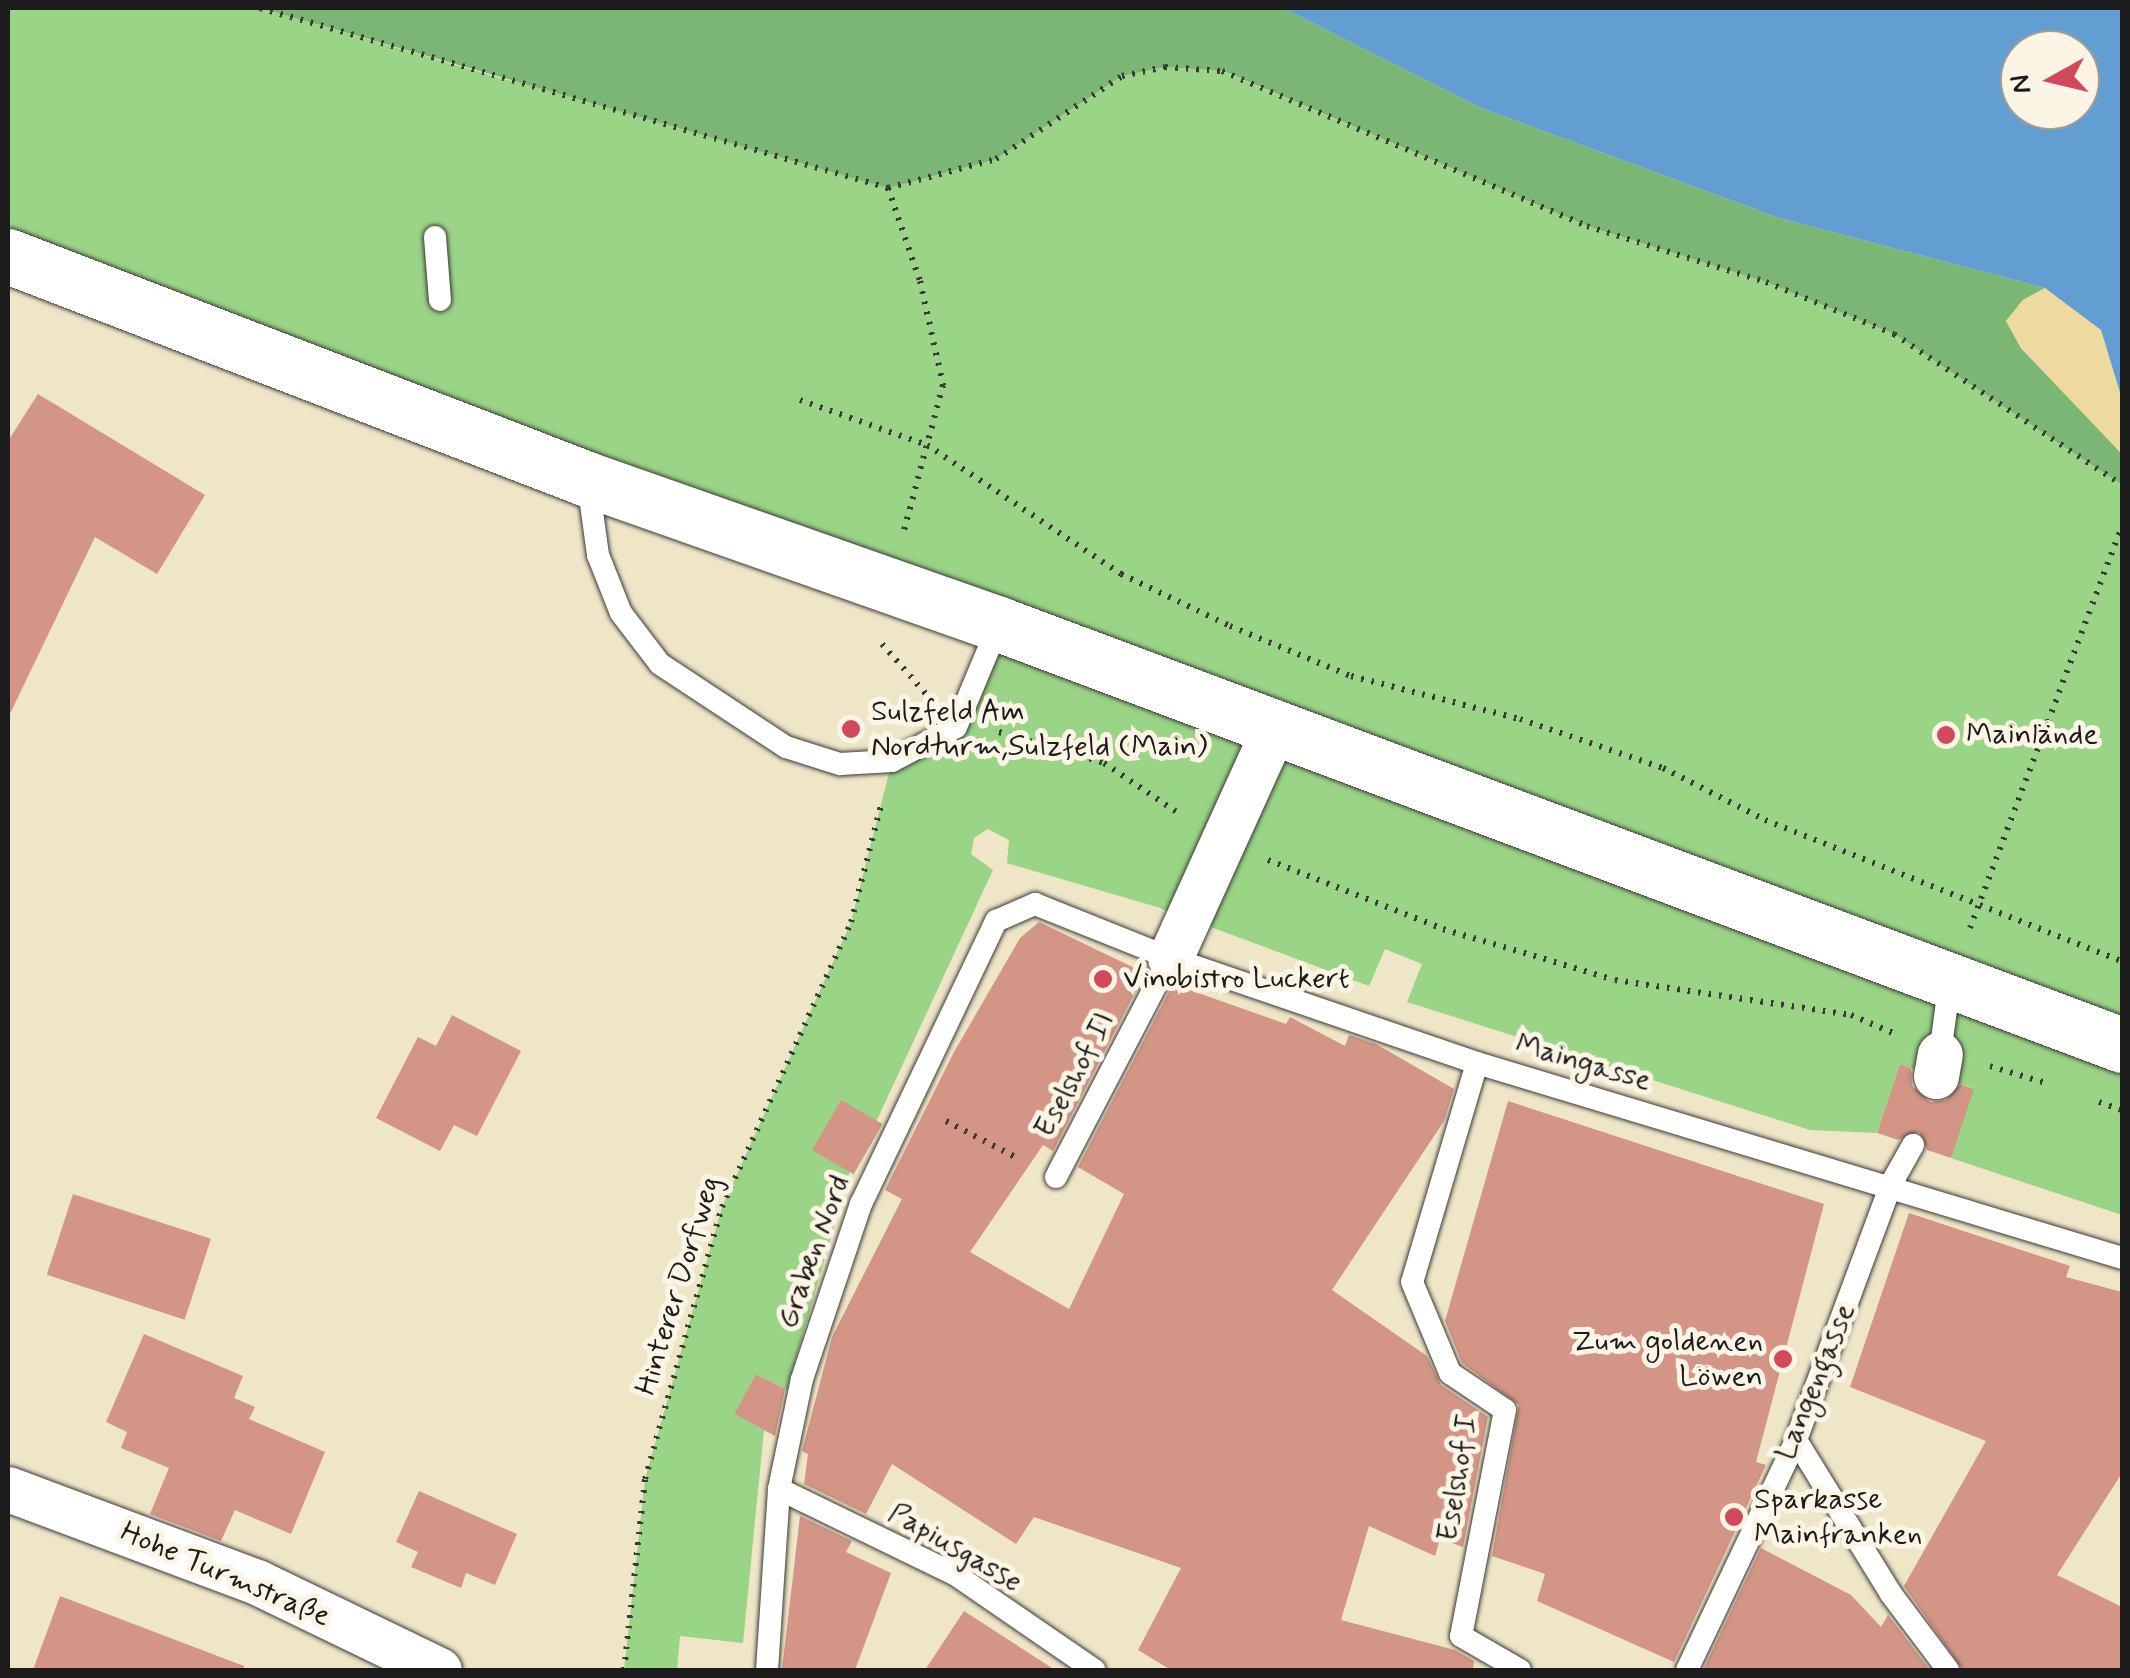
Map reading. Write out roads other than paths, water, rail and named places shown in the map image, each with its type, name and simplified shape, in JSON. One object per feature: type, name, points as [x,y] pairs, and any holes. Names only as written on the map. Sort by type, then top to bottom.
[{"type":"main road","points":[[8,256],[587,479],[879,608],[999,624],[2122,1045]]},
{"type":"street","points":[[1170,958],[1275,727]]},
{"type":"street","name":"Hohe Turmstraße","points":[[8,1488],[257,1582],[439,1670]]},
{"type":"lane","points":[[435,237],[440,300]]},
{"type":"lane","points":[[587,479],[598,555],[620,613],[660,664],[786,748],[840,764],[892,762],[956,727],[999,624]]},
{"type":"lane","name":"Maingasse","points":[[1035,904],[1170,958],[1477,1063],[1890,1184],[2122,1258]]},
{"type":"lane","name":"Graben Nord","points":[[767,1670],[780,1489],[802,1380],[861,1204],[906,1101],[996,920],[1035,904]]},
{"type":"lane","name":"Eselshof II","points":[[1056,1178],[1170,958]]},
{"type":"lane","points":[[1938,1065],[1950,980]]},
{"type":"lane","name":"Eselshof I","points":[[1477,1063],[1412,1282],[1450,1373],[1504,1410],[1461,1636],[1520,1670]]},
{"type":"lane","name":"Langengasse","points":[[1688,1670],[1796,1440],[1890,1184],[1913,1146]]},
{"type":"lane","points":[[1796,1440],[1891,1594],[1948,1670]]},
{"type":"lane","name":"Papiusgasse","points":[[780,1489],[956,1575],[1094,1670]]},
{"type":"water","points":[[1283,8],[2122,8],[2122,399],[2101,330],[2045,288],[1779,218],[1479,107]]},
{"type":"place","name":"Sulzfeld Am Nordturm,Sulzfeld (Main)","points":[[851,729]]},
{"type":"place","name":"Mainlände","points":[[1946,735]]},
{"type":"place","name":"Vinobistro Luckert","points":[[1103,979]]},
{"type":"place","name":"Zum goldenen Löwen","points":[[1783,1359]]},
{"type":"place","name":"Sparkasse Mainfranken","points":[[1734,1517]]}]
